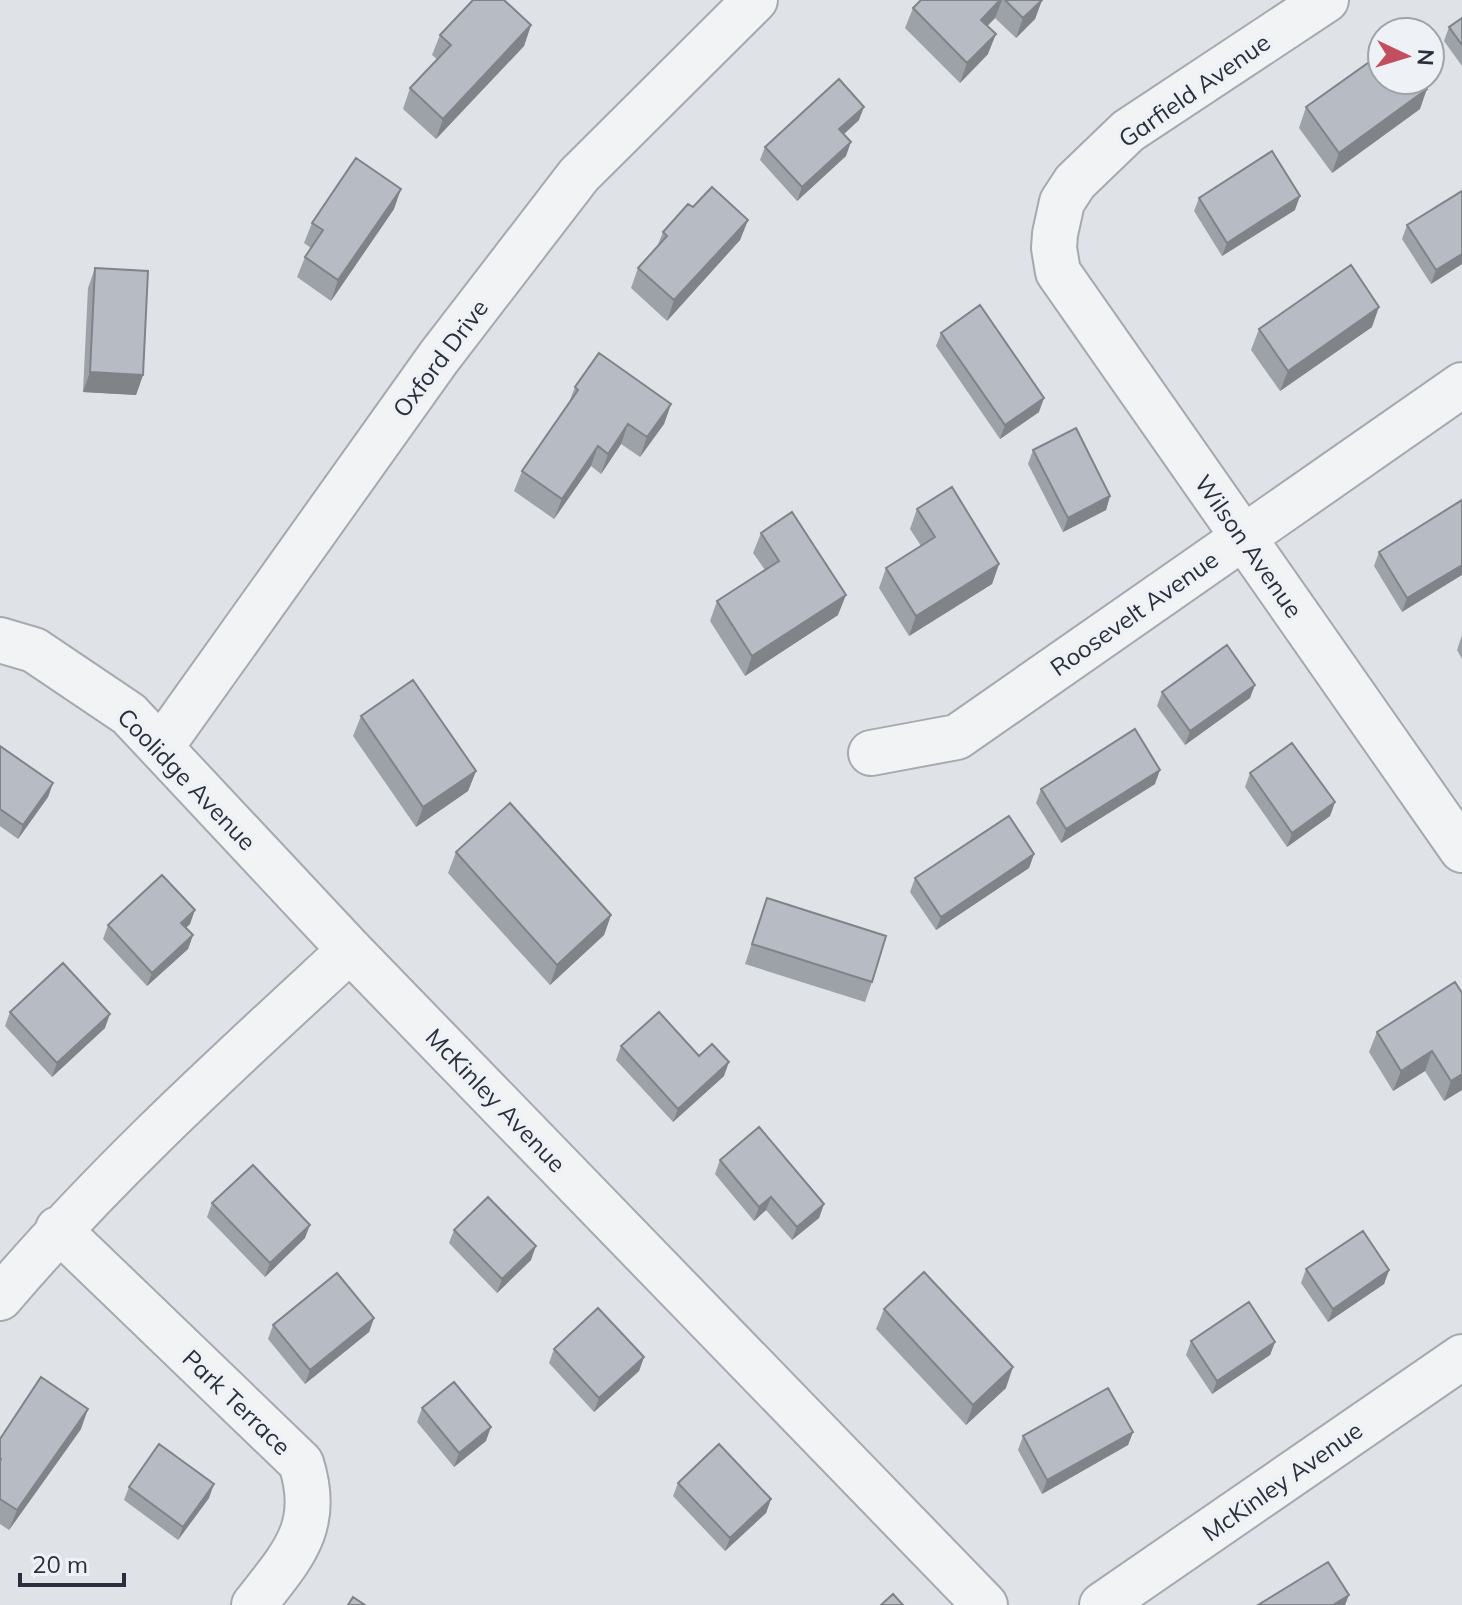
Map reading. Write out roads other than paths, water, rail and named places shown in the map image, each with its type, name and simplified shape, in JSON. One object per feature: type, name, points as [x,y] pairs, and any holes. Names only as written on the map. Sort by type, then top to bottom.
[{"type":"street","name":"Oxford Drive","points":[[161,747],[439,357],[579,175],[755,0]]},
{"type":"street","name":"Garfield Avenue","points":[[1055,234],[1062,202],[1075,182],[1128,131],[1326,0]]},
{"type":"street","name":"Wilson Avenue","points":[[1055,234],[1058,272],[1462,850]]},
{"type":"street","name":"Roosevelt Avenue","points":[[871,753],[957,737],[1462,385]]},
{"type":"street","name":"Coolidge Avenue","points":[[0,640],[34,650],[129,714],[350,950]]},
{"type":"street","points":[[0,1298],[58,1229],[162,1123],[350,950]]},
{"type":"street","name":"McKinley Avenue","points":[[350,950],[985,1605]]},
{"type":"street","name":"Park Terrace","points":[[58,1229],[301,1463],[307,1484],[308,1505],[303,1531],[296,1551],[254,1605]]},
{"type":"street","name":"McKinley Avenue","points":[[1102,1605],[1462,1357]]}]
